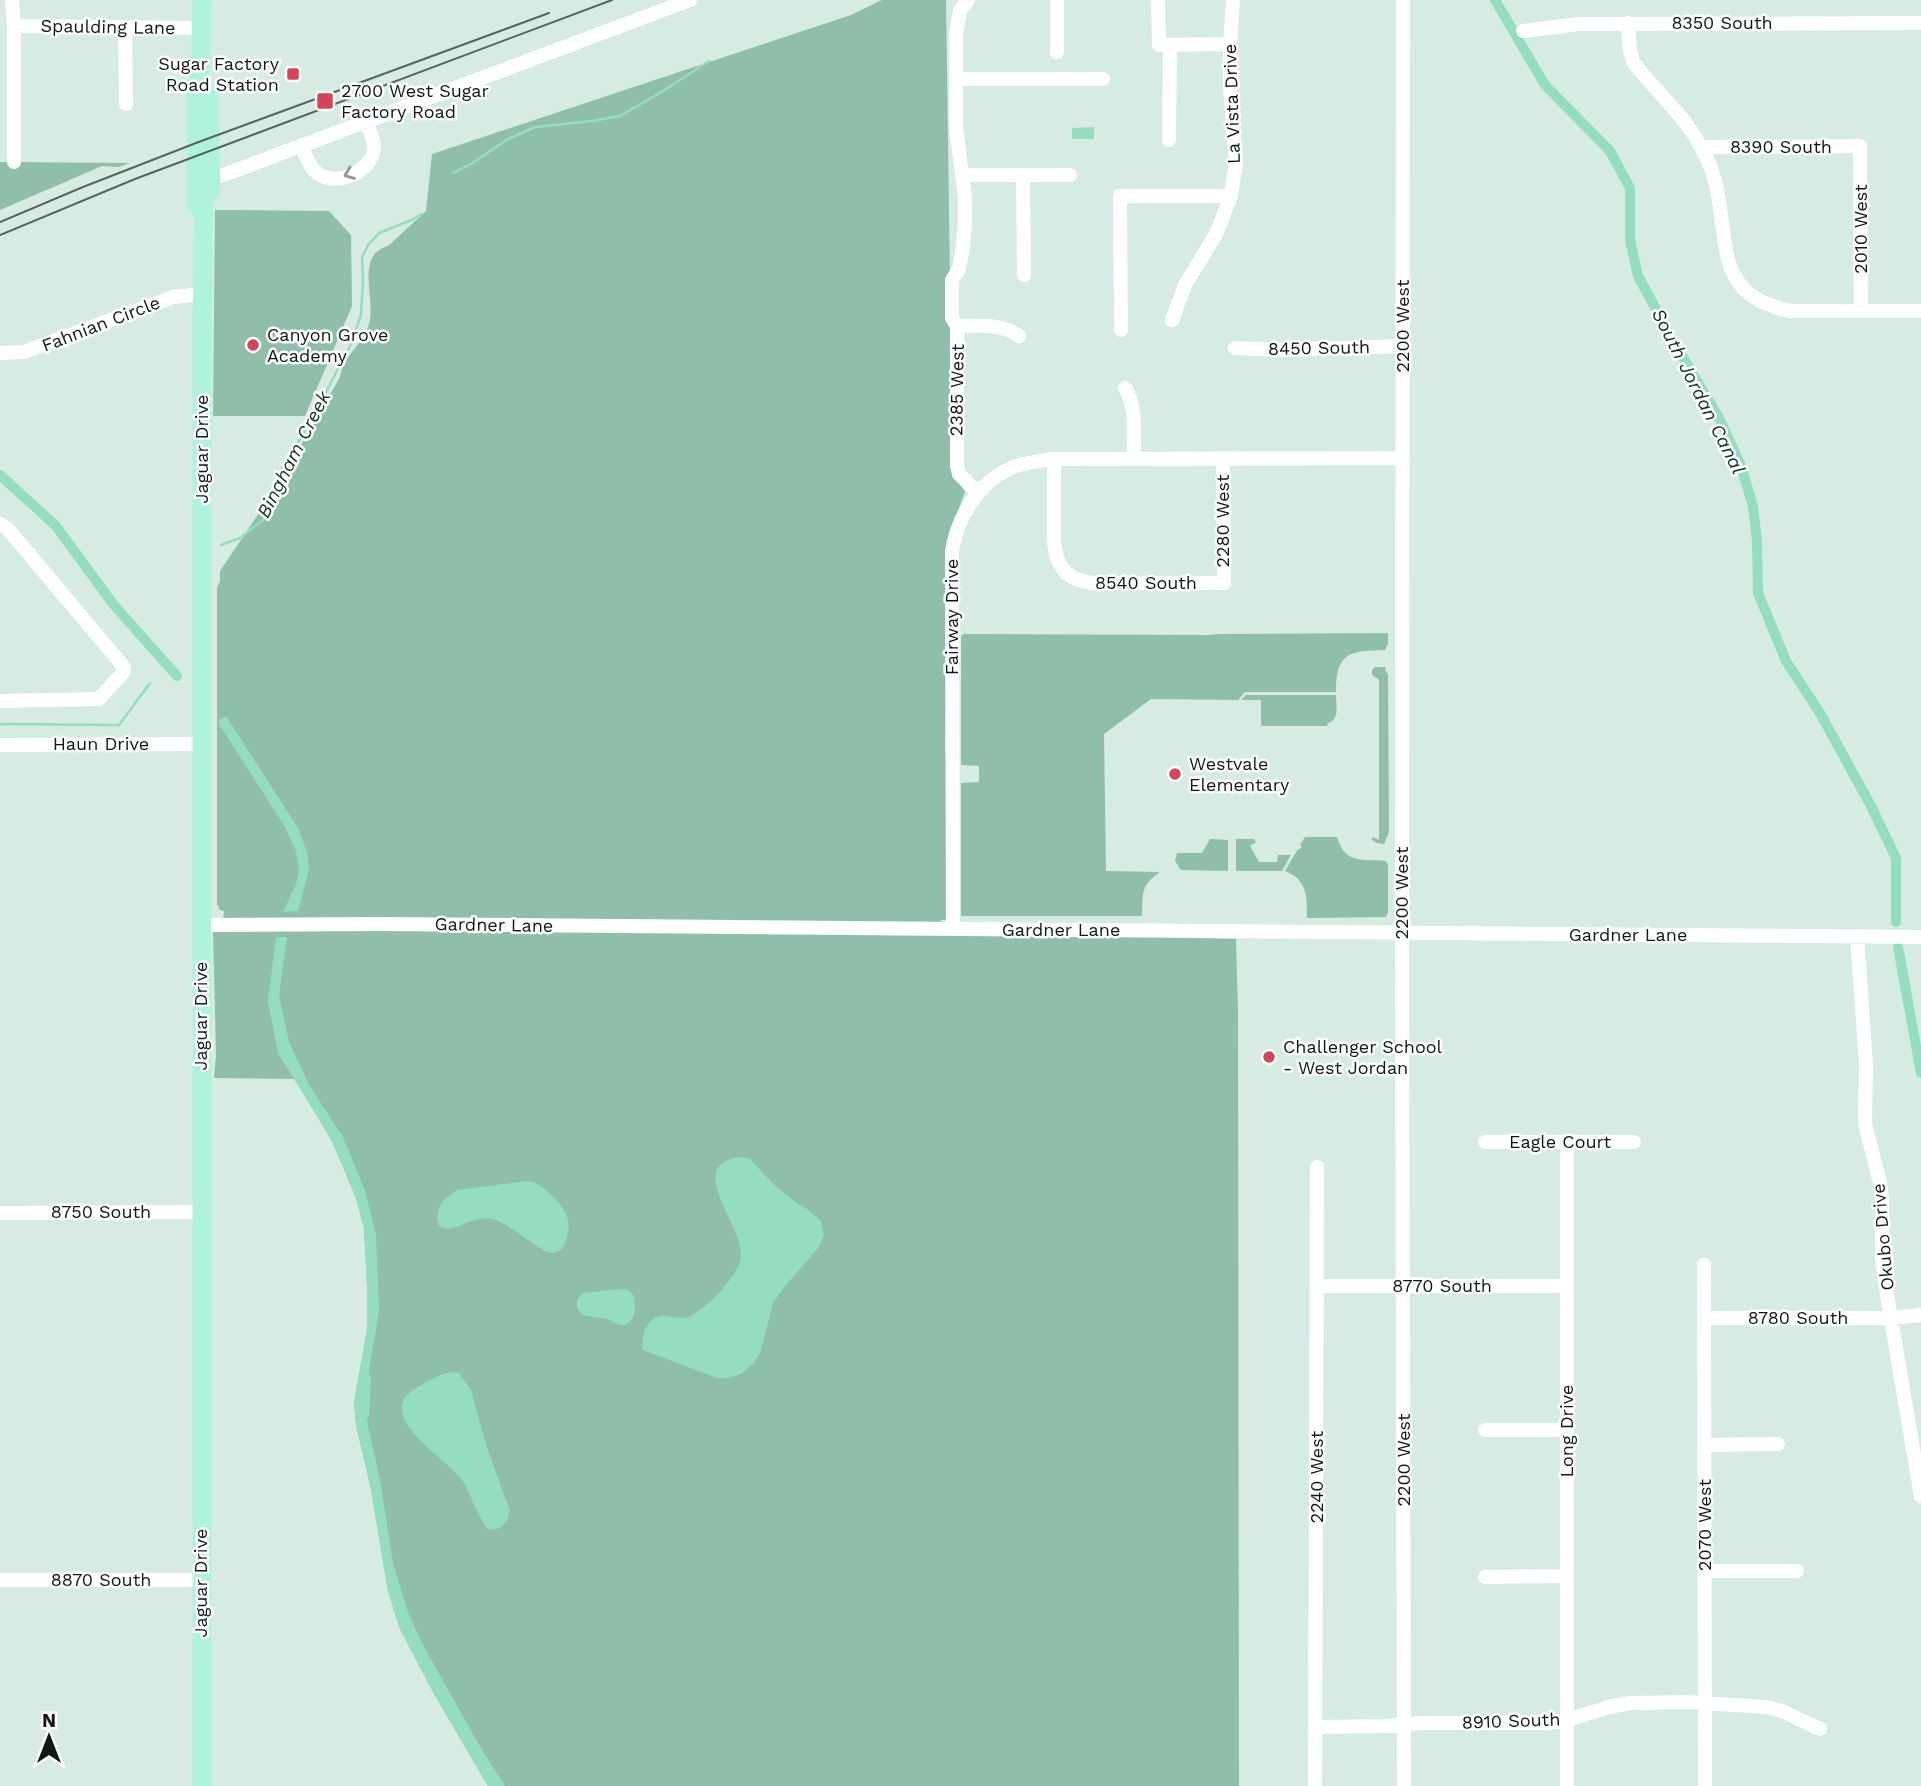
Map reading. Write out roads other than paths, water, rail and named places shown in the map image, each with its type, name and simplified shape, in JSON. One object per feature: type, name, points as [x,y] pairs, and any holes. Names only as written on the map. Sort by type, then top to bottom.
[{"type":"main road","name":"Jaguar Drive","points":[[202,0],[201,65],[196,92],[195,230],[203,245]]},
{"type":"main road","name":"Jaguar Drive","points":[[201,65],[209,91],[211,178],[204,193],[202,294],[202,1786]]},
{"type":"street","points":[[12,0],[14,162]]},
{"type":"street","points":[[211,178],[691,0]]},
{"type":"street","points":[[968,0],[957,21],[957,145],[962,175],[1070,175]]},
{"type":"street","points":[[1057,0],[1057,52]]},
{"type":"street","points":[[1158,0],[1164,45],[1169,139]]},
{"type":"street","name":"La Vista Drive","points":[[1172,320],[1185,285],[1216,234],[1231,196],[1236,162],[1230,89],[1233,0]]},
{"type":"street","name":"2200 West","points":[[1403,0],[1404,1786]]},
{"type":"street","points":[[1628,23],[1633,62],[1669,101],[1701,147],[1715,182],[1727,259],[1739,285],[1748,294],[1775,308],[1791,311],[1921,311]]},
{"type":"street","name":"8350 South","points":[[1523,30],[1579,24],[1628,23],[1921,23]]},
{"type":"street","name":"Spaulding Lane","points":[[14,26],[201,28]]},
{"type":"street","points":[[125,27],[126,104]]},
{"type":"street","points":[[1164,45],[1230,44]]},
{"type":"street","points":[[956,79],[1103,79]]},
{"type":"street","points":[[302,145],[311,166],[321,176],[330,179],[351,175],[364,167],[372,156],[373,140],[366,121]]},
{"type":"street","name":"8390 South","points":[[1701,147],[1860,146]]},
{"type":"street","name":"2010 West","points":[[1860,146],[1861,311]]},
{"type":"street","name":"2385 West","points":[[962,175],[965,198],[964,234],[959,269],[952,280],[952,318],[957,326],[957,466],[959,474],[978,493]]},
{"type":"street","points":[[1023,175],[1024,275]]},
{"type":"street","points":[[1121,330],[1120,196],[1231,196]]},
{"type":"street","name":"Fahnian Circle","points":[[0,353],[24,352],[173,297],[202,294]]},
{"type":"street","points":[[957,326],[998,326],[1010,329],[1019,336]]},
{"type":"street","name":"8450 South","points":[[1235,348],[1280,350],[1403,346]]},
{"type":"street","points":[[1125,388],[1133,408],[1134,459]]},
{"type":"street","name":"Fairway Drive","points":[[953,929],[952,552],[959,523],[978,493],[991,480],[1009,469],[1031,461],[1054,459],[1403,458]]},
{"type":"street","name":"8540 South","points":[[1054,459],[1054,542],[1061,568],[1069,576],[1087,583],[1224,583]]},
{"type":"street","name":"2280 West","points":[[1223,459],[1224,583]]},
{"type":"street","points":[[0,524],[7,528],[124,667],[123,673],[104,696],[92,701],[0,701]]},
{"type":"street","name":"Haun Drive","points":[[0,745],[202,744]]},
{"type":"street","name":"Gardner Lane","points":[[201,925],[378,923],[1921,937]]},
{"type":"street","name":"Okubo Drive","points":[[1857,936],[1866,1051],[1865,1124],[1880,1184],[1882,1257],[1918,1460],[1921,1496]]},
{"type":"street","name":"Eagle Court","points":[[1485,1142],[1634,1142]]},
{"type":"street","name":"Long Drive","points":[[1567,1142],[1567,1786]]},
{"type":"street","name":"2240 West","points":[[1315,1786],[1317,1167]]},
{"type":"street","name":"8750 South","points":[[0,1213],[201,1212]]},
{"type":"street","name":"2070 West","points":[[1704,1265],[1705,1786]]},
{"type":"street","name":"8770 South","points":[[1317,1286],[1567,1286]]},
{"type":"street","name":"8780 South","points":[[1704,1318],[1891,1318],[1921,1315]]},
{"type":"street","points":[[1485,1430],[1567,1430]]},
{"type":"street","points":[[1705,1445],[1778,1444]]},
{"type":"street","points":[[1705,1572],[1797,1571]]},
{"type":"street","points":[[1485,1577],[1567,1576]]},
{"type":"street","name":"8870 South","points":[[0,1580],[201,1580]]},
{"type":"street","name":"8910 South","points":[[1315,1727],[1422,1723],[1548,1723],[1630,1703],[1686,1702],[1767,1707],[1820,1729]]},
{"type":"waterway","name":"South Jordan Canal","points":[[1495,0],[1545,85],[1610,151],[1630,188],[1630,240],[1638,276],[1718,416],[1740,463],[1753,506],[1758,593],[1786,661],[1820,713],[1896,858],[1896,922]]},
{"type":"waterway","name":"Bingham Creek","points":[[453,173],[508,139],[535,127],[620,116],[709,61]]},
{"type":"waterway","name":"Bingham Creek","points":[[221,545],[240,538],[265,518],[279,473],[311,421],[351,344],[361,315],[362,257],[368,245],[379,233],[421,214]]},
{"type":"waterway","points":[[0,475],[56,526],[113,604],[177,676]]},
{"type":"waterway","name":"Bingham Creek","points":[[0,724],[119,725],[150,683]]},
{"type":"waterway","name":"South Jordan Canal","points":[[1898,947],[1921,1073]]},
{"type":"waterway","points":[[364,1415],[366,1379]]},
{"type":"tram line","points":[[0,235],[135,179],[612,0]]},
{"type":"tram line","points":[[0,222],[196,143],[549,13]]},
{"type":"place","name":"Sugar Factory Road Station","points":[[293,74]]},
{"type":"place","name":"2700 West Sugar Factory Road","points":[[325,101]]},
{"type":"place","name":"Canyon Grove Academy","points":[[253,345]]},
{"type":"place","name":"Westvale Elementary","points":[[1175,774]]},
{"type":"place","name":"Challenger School - West Jordan","points":[[1269,1057]]}]
